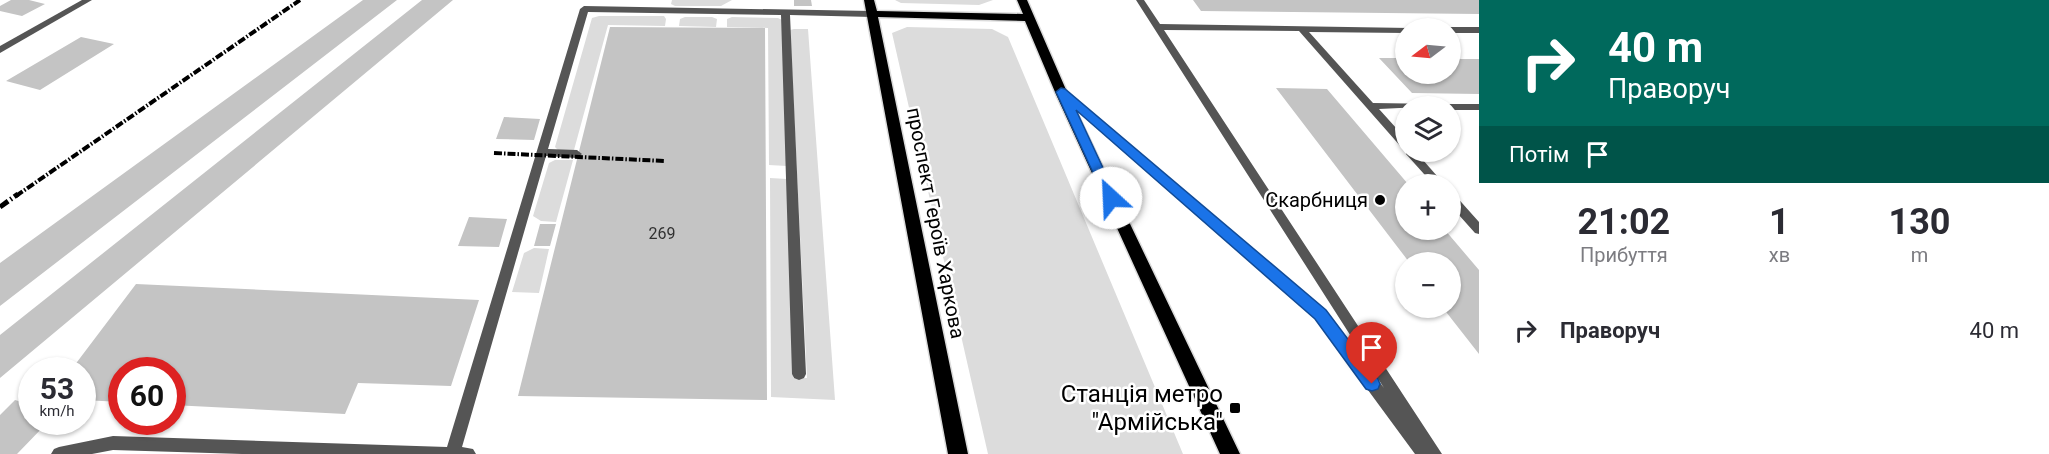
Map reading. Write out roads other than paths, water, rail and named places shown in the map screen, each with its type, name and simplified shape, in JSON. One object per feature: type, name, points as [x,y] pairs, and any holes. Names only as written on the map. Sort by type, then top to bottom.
[{"type":"main road","points":[[1022,0],[1061,92],[1230,454]]},
{"type":"main road","points":[[871,7],[1030,18]]},
{"type":"main road","name":"проспект Героїв Харкова","points":[[871,7],[958,454]]},
{"type":"street","points":[[0,50],[88,0]]},
{"type":"street","points":[[1140,0],[1434,454]]},
{"type":"street","points":[[453,454],[585,5],[741,6],[785,13],[871,7]]},
{"type":"street","points":[[785,13],[799,374]]},
{"type":"street","points":[[1158,27],[1395,30]]},
{"type":"street","points":[[1302,28],[1395,134]]},
{"type":"street","points":[[1461,30],[1479,30]]},
{"type":"street","points":[[1061,92],[1320,315],[1424,454]]},
{"type":"street","points":[[1370,106],[1395,106]]},
{"type":"street","points":[[1461,107],[1479,107]]},
{"type":"street","points":[[542,152],[577,154]]},
{"type":"street","points":[[1419,162],[1430,174]]},
{"type":"street","points":[[1461,210],[1479,230]]},
{"type":"street","points":[[59,454],[113,443],[468,454]]},
{"type":"railway","points":[[16,196],[300,0]]},
{"type":"railway","points":[[494,153],[665,161]]},
{"type":"railway","points":[[0,207],[18,194]]},
{"type":"place","name":"Скарбниця","points":[[1380,200]]},
{"type":"place","name":"Станція метро \"Армійська\"","points":[[1235,408]]}]
